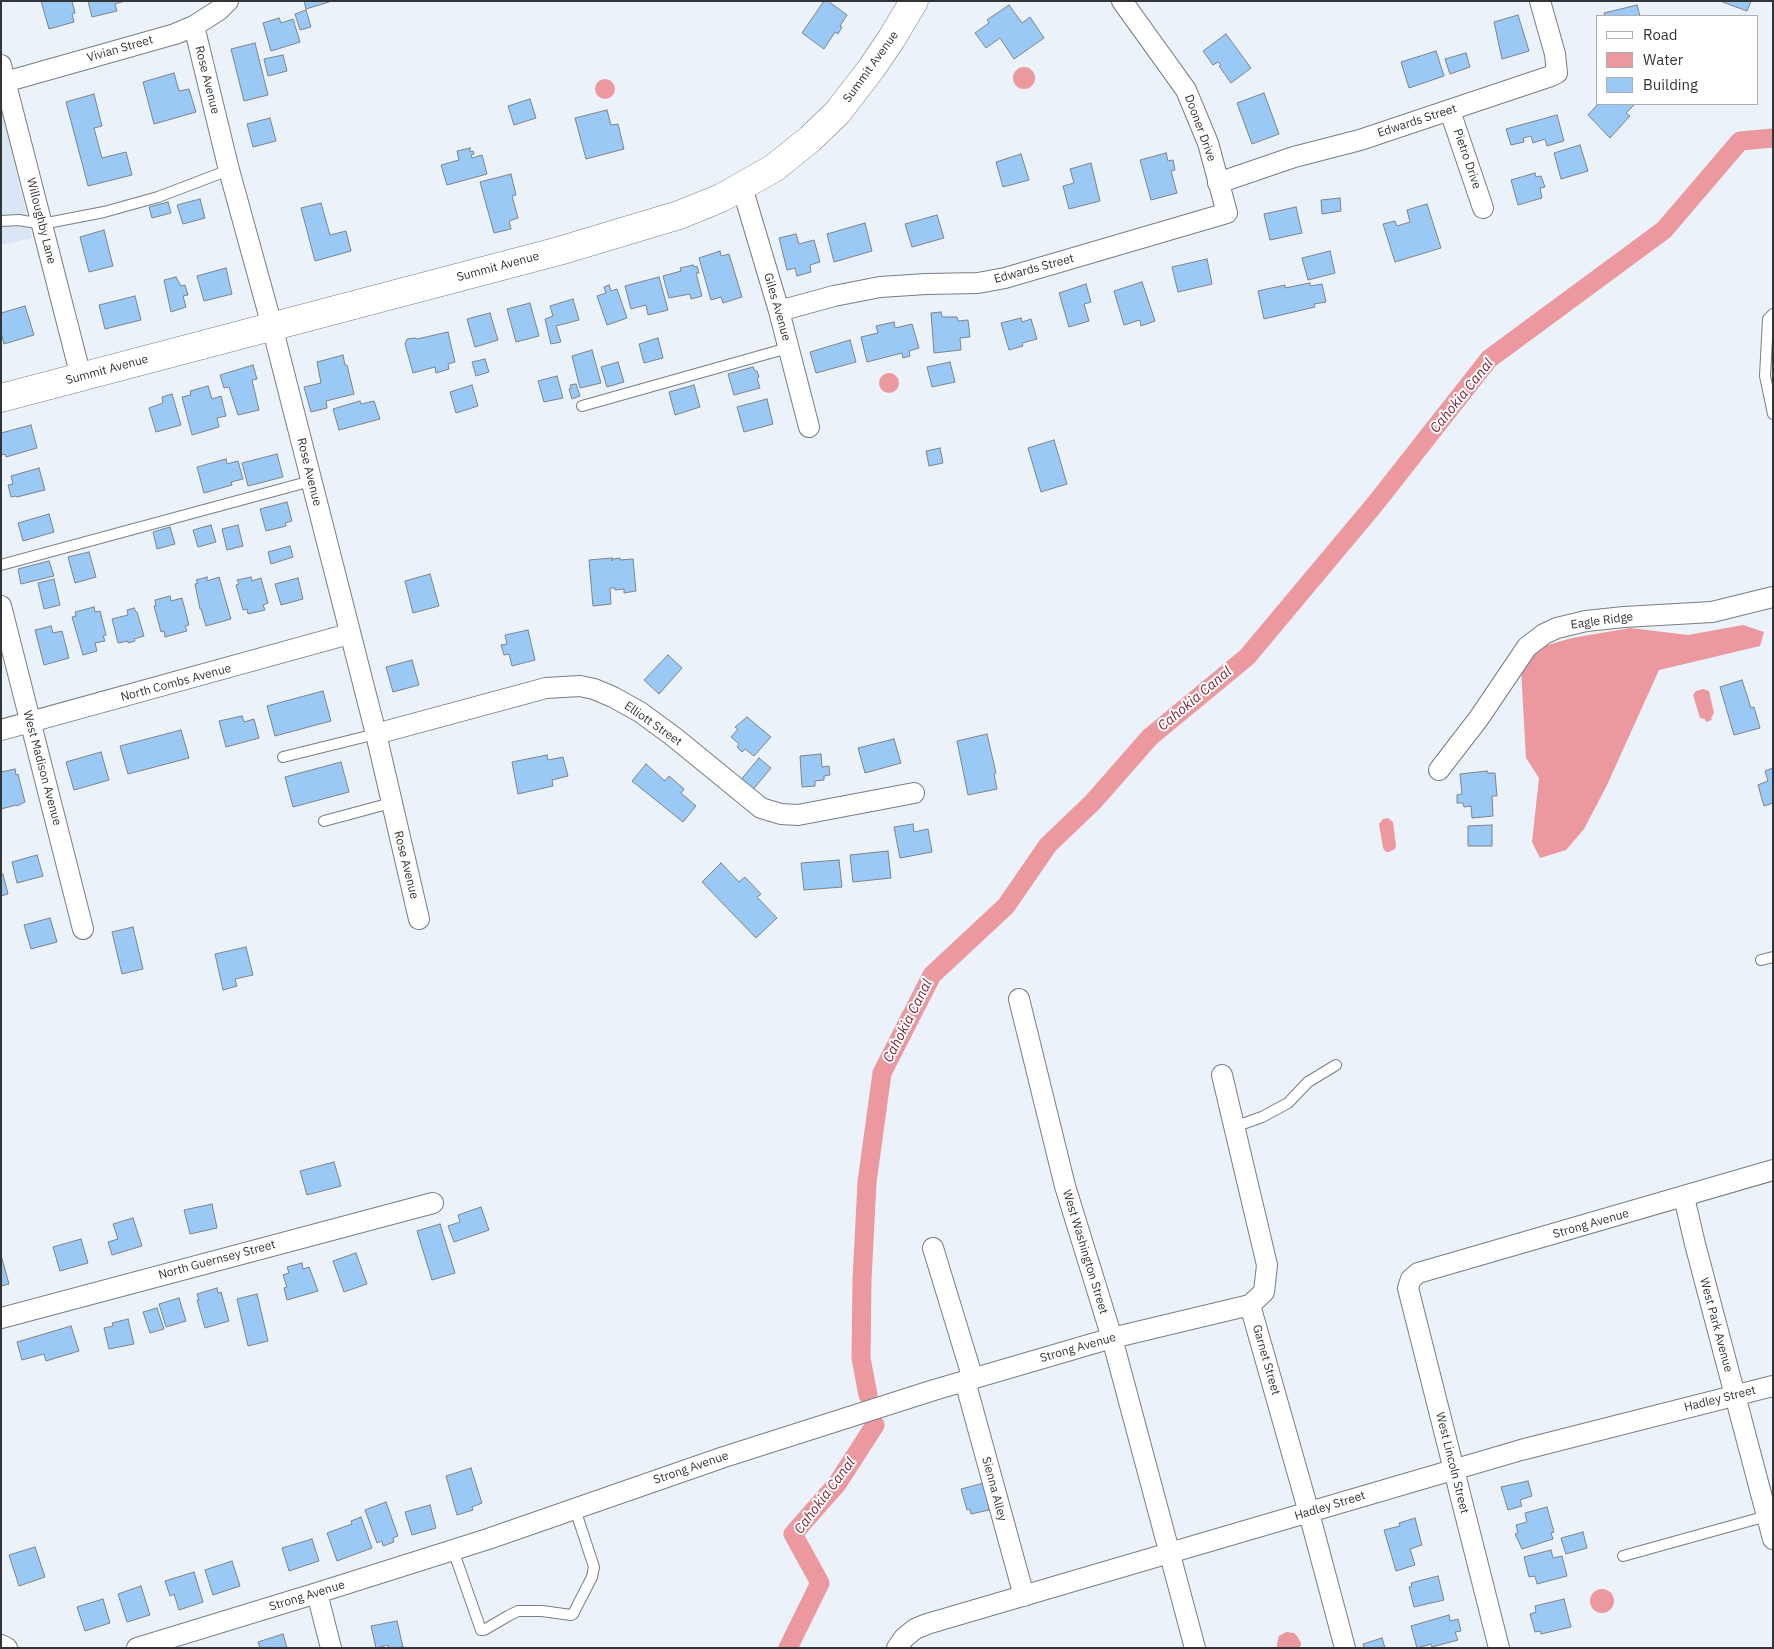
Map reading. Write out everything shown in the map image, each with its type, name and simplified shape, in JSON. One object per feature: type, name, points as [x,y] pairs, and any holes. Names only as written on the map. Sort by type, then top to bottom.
[{"type":"street","name":"Vivian Street","points":[[3,76],[175,34],[194,26],[219,10],[228,1]]},
{"type":"street","name":"Summit Avenue","points":[[1,398],[559,251],[679,215],[721,198],[774,168],[810,139],[837,113],[871,69],[914,1]]},
{"type":"street","name":"Dooner Drive","points":[[1122,1],[1186,90],[1208,143],[1227,213]]},
{"type":"street","name":"Edwards Street","points":[[1218,183],[1294,157],[1360,140],[1450,111],[1557,73],[1554,50],[1540,1]]},
{"type":"street","name":"Rose Avenue","points":[[194,26],[229,170],[272,326],[376,734],[419,919]]},
{"type":"street","name":"Willoughby Lane","points":[[3,76],[81,377]]},
{"type":"street","name":"Pietro Drive","points":[[1450,111],[1483,208]]},
{"type":"street","name":"Giles Avenue","points":[[742,187],[779,311],[809,427]]},
{"type":"street","name":"Edwards Street","points":[[779,311],[834,296],[880,287],[978,283],[1005,278],[1227,213]]},
{"type":"street","name":"Eagle Ridge","points":[[1439,770],[1479,718],[1527,647],[1544,634],[1557,628],[1586,621],[1712,612],[1773,597]]},
{"type":"street","name":"West Madison Avenue","points":[[1,606],[84,929]]},
{"type":"street","name":"North Combs Avenue","points":[[1,730],[350,634]]},
{"type":"street","name":"Elliott Street","points":[[376,734],[546,688],[580,686],[614,696],[640,712],[674,737],[761,808],[780,814],[798,815],[914,793]]},
{"type":"street","name":"West Washington Street","points":[[1019,999],[1065,1186],[1112,1338],[1195,1648]]},
{"type":"street","points":[[1222,1075],[1268,1265],[1264,1292],[1250,1304]]},
{"type":"street","name":"Strong Avenue","points":[[1411,1279],[1418,1273],[1773,1170]]},
{"type":"street","name":"West Park Avenue","points":[[1684,1197],[1773,1539]]},
{"type":"street","name":"North Guernsey Street","points":[[1,1318],[433,1203]]},
{"type":"street","name":"Sienna Alley","points":[[933,1248],[1024,1596]]},
{"type":"street","name":"West Lincoln Street","points":[[1411,1279],[1408,1288],[1499,1648]]},
{"type":"street","name":"Strong Avenue","points":[[137,1648],[453,1550],[724,1457],[969,1380],[1112,1338],[1250,1304]]},
{"type":"street","name":"Garnet Street","points":[[1250,1304],[1309,1512],[1345,1648]]},
{"type":"street","name":"Hadley Street","points":[[897,1648],[904,1638],[915,1629],[927,1624],[1453,1469],[1773,1386]]},
{"type":"street","points":[[317,1593],[331,1648]]},
{"type":"street","points":[[1,1644],[7,1648]]},
{"type":"lane","points":[[1,221],[19,220],[42,224],[104,212],[158,197],[229,170]]},
{"type":"lane","points":[[1772,408],[1765,376],[1768,319],[1773,314]]},
{"type":"lane","points":[[582,406],[788,348]]},
{"type":"lane","points":[[1,565],[311,481]]},
{"type":"lane","points":[[283,757],[376,734]]},
{"type":"lane","points":[[324,821],[391,803]]},
{"type":"lane","points":[[1761,960],[1773,957]]},
{"type":"lane","points":[[1234,1126],[1262,1117],[1288,1103],[1308,1082],[1336,1065]]},
{"type":"lane","points":[[453,1550],[481,1630],[518,1612],[542,1611],[574,1614],[592,1578],[594,1568],[575,1509]]},
{"type":"lane","points":[[1623,1556],[1767,1516]]},
{"type":"shaded area","points":[[1,107],[32,238],[1,245]]},
{"type":"water","points":[[1020,67],[1028,67],[1035,74],[1035,82],[1028,89],[1020,89],[1013,82],[1013,74]]},
{"type":"water","points":[[605,79],[612,82],[615,89],[612,96],[605,99],[598,96],[595,89],[598,82]]},
{"type":"water","points":[[889,373],[896,376],[899,383],[896,390],[889,393],[882,390],[879,383],[882,376]]},
{"type":"water","points":[[1743,625],[1764,632],[1760,646],[1659,670],[1607,785],[1584,829],[1566,850],[1540,858],[1532,842],[1539,778],[1526,758],[1521,669],[1541,647],[1572,638],[1630,628],[1688,635]]},
{"type":"water","points":[[1703,689],[1709,691],[1714,713],[1711,718],[1712,720],[1706,722],[1705,719],[1700,718],[1693,695],[1696,691]]},
{"type":"water","points":[[1388,818],[1393,822],[1396,846],[1395,849],[1386,852],[1383,848],[1379,824],[1383,819]]},
{"type":"water","points":[[1602,1589],[1607,1590],[1613,1596],[1613,1606],[1607,1612],[1602,1613],[1597,1612],[1591,1606],[1590,1601],[1591,1596],[1597,1590]]},
{"type":"water","points":[[1286,1632],[1294,1633],[1297,1636],[1301,1643],[1300,1648],[1277,1648],[1279,1636]]},
{"type":"building","points":[[41,1],[72,1],[75,13],[72,14],[74,22],[49,29]]},
{"type":"building","points":[[88,1],[125,1],[115,4],[117,11],[92,17]]},
{"type":"building","points":[[304,1],[329,1],[329,2],[306,9]]},
{"type":"building","points":[[824,1],[828,1],[847,15],[840,26],[842,27],[838,34],[835,32],[824,49],[802,33]]},
{"type":"building","points":[[1720,1],[1751,1],[1747,11]]},
{"type":"building","points":[[1009,5],[1022,23],[1030,17],[1044,38],[1014,59],[1000,38],[986,48],[975,33],[989,23],[987,20]]},
{"type":"building","points":[[1637,5],[1640,15],[1605,15],[1604,13]]},
{"type":"building","points":[[306,10],[311,27],[300,30],[295,14]]},
{"type":"building","points":[[1518,15],[1529,51],[1502,59],[1494,22]]},
{"type":"building","points":[[279,18],[281,23],[293,19],[300,42],[271,51],[263,23]]},
{"type":"building","points":[[1226,34],[1251,68],[1231,83],[1219,66],[1221,65],[1218,62],[1213,65],[1203,51]]},
{"type":"building","points":[[255,43],[268,95],[244,101],[231,49]]},
{"type":"building","points":[[1436,51],[1444,76],[1409,88],[1401,62]]},
{"type":"building","points":[[1466,53],[1470,67],[1450,74],[1445,59]]},
{"type":"building","points":[[283,55],[287,71],[268,76],[264,59]]},
{"type":"building","points":[[174,73],[179,91],[189,89],[196,112],[154,124],[143,82]]},
{"type":"building","points":[[1264,93],[1279,134],[1252,144],[1237,103]]},
{"type":"building","points":[[94,94],[102,126],[94,128],[102,158],[126,152],[132,175],[88,186],[66,102]]},
{"type":"building","points":[[530,99],[536,118],[514,125],[508,106]]},
{"type":"building","points":[[1597,105],[1634,105],[1626,113],[1630,116],[1610,138],[1588,115]]},
{"type":"building","points":[[607,110],[611,125],[618,124],[624,149],[586,159],[575,118]]},
{"type":"building","points":[[1557,115],[1564,141],[1547,146],[1545,139],[1533,143],[1531,136],[1523,138],[1524,142],[1511,145],[1506,129]]},
{"type":"building","points":[[270,118],[276,141],[253,147],[247,124]]},
{"type":"building","points":[[1580,145],[1588,171],[1561,179],[1554,153]]},
{"type":"building","points":[[470,148],[470,152],[473,151],[474,154],[471,155],[472,158],[482,155],[487,174],[447,185],[441,165],[459,160],[457,151]]},
{"type":"building","points":[[1166,153],[1168,161],[1173,160],[1175,170],[1171,171],[1177,193],[1151,200],[1140,160]]},
{"type":"building","points":[[1021,154],[1029,180],[1003,187],[996,162]]},
{"type":"building","points":[[1091,163],[1100,201],[1069,209],[1063,186],[1074,183],[1070,169]]},
{"type":"building","points":[[1535,173],[1536,177],[1541,176],[1545,187],[1540,188],[1542,198],[1518,205],[1511,180]]},
{"type":"building","points":[[511,174],[516,195],[512,196],[518,218],[509,221],[511,229],[494,233],[480,182]]},
{"type":"building","points":[[1340,198],[1341,211],[1322,214],[1321,200]]},
{"type":"building","points":[[200,199],[205,218],[183,224],[177,205]]},
{"type":"building","points":[[168,202],[171,213],[152,218],[149,207]]},
{"type":"building","points":[[321,203],[330,235],[346,231],[351,251],[315,261],[301,208]]},
{"type":"building","points":[[1427,204],[1441,248],[1395,262],[1383,224],[1395,221],[1397,226],[1410,222],[1407,210]]},
{"type":"building","points":[[1296,207],[1302,233],[1270,240],[1264,214]]},
{"type":"building","points":[[937,215],[944,238],[912,247],[905,224]]},
{"type":"building","points":[[865,223],[872,251],[834,262],[827,234]]},
{"type":"building","points":[[104,230],[113,266],[89,272],[80,237]]},
{"type":"building","points":[[796,234],[799,244],[814,240],[820,262],[810,265],[811,272],[797,276],[795,268],[787,270],[779,238]]},
{"type":"building","points":[[720,251],[721,256],[729,254],[742,297],[723,303],[721,297],[711,300],[699,258]]},
{"type":"building","points":[[1330,251],[1335,273],[1308,280],[1302,258]]},
{"type":"building","points":[[1207,259],[1212,284],[1178,292],[1172,267]]},
{"type":"building","points":[[693,265],[694,267],[697,266],[699,273],[696,273],[702,296],[691,299],[690,294],[669,298],[663,276],[681,271],[680,268]]},
{"type":"building","points":[[226,268],[232,294],[204,301],[197,276]]},
{"type":"building","points":[[176,277],[181,286],[185,285],[188,295],[183,296],[186,307],[171,312],[164,280]]},
{"type":"building","points":[[659,277],[668,310],[648,315],[646,305],[631,309],[625,286]]},
{"type":"building","points":[[1142,282],[1155,321],[1141,326],[1140,320],[1124,325],[1114,291]]},
{"type":"building","points":[[1310,283],[1310,286],[1322,284],[1326,302],[1314,304],[1315,307],[1264,319],[1258,291],[1285,285],[1285,288]]},
{"type":"building","points":[[1086,284],[1091,302],[1084,304],[1089,321],[1069,327],[1059,293]]},
{"type":"building","points":[[609,285],[611,291],[617,289],[627,318],[607,325],[597,296],[606,293],[604,287]]},
{"type":"building","points":[[135,296],[141,320],[105,329],[99,305]]},
{"type":"building","points":[[573,299],[579,320],[556,326],[561,342],[551,344],[545,319],[553,316],[550,306]]},
{"type":"building","points":[[530,303],[539,336],[516,342],[507,309]]},
{"type":"building","points":[[25,306],[34,335],[4,344],[1,333],[1,313]]},
{"type":"building","points":[[941,312],[942,317],[957,317],[958,321],[968,320],[970,337],[960,338],[961,350],[934,353],[931,313]]},
{"type":"building","points":[[490,313],[498,340],[475,347],[467,319]]},
{"type":"building","points":[[1021,318],[1022,322],[1031,319],[1037,339],[1022,343],[1023,346],[1009,350],[1001,323]]},
{"type":"building","points":[[894,322],[895,328],[912,324],[919,348],[909,351],[910,356],[903,358],[902,353],[867,362],[861,337],[878,333],[876,326]]},
{"type":"building","points":[[448,332],[455,362],[448,364],[449,369],[436,373],[435,367],[413,373],[405,344],[407,339],[417,339]]},
{"type":"building","points":[[658,338],[663,358],[644,363],[639,344]]},
{"type":"building","points":[[850,340],[856,362],[816,373],[810,352]]},
{"type":"building","points":[[592,350],[601,383],[580,388],[572,356]]},
{"type":"building","points":[[343,355],[354,394],[326,401],[327,408],[311,412],[304,387],[321,383],[317,362]]},
{"type":"building","points":[[485,359],[489,372],[476,376],[472,362]]},
{"type":"building","points":[[618,362],[624,382],[607,387],[601,367]]},
{"type":"building","points":[[950,362],[955,382],[932,387],[927,367]]},
{"type":"building","points":[[253,365],[257,379],[252,380],[259,410],[238,415],[229,387],[224,388],[220,375]]},
{"type":"building","points":[[753,367],[759,377],[757,378],[760,388],[734,395],[728,374]]},
{"type":"building","points":[[557,376],[563,398],[544,402],[538,381]]},
{"type":"building","points":[[576,384],[580,396],[572,399],[569,389],[571,388],[570,385]]},
{"type":"building","points":[[472,385],[478,406],[456,413],[450,392]]},
{"type":"building","points":[[694,385],[700,407],[675,415],[669,392]]},
{"type":"building","points":[[208,386],[212,399],[221,396],[226,416],[217,418],[219,427],[192,435],[182,397],[191,395],[190,391]]},
{"type":"building","points":[[172,394],[181,425],[156,432],[149,408],[163,403],[162,397]]},
{"type":"building","points":[[767,399],[773,424],[744,432],[737,407]]},
{"type":"building","points":[[360,401],[361,404],[374,401],[380,419],[339,430],[333,409]]},
{"type":"building","points":[[31,425],[37,448],[6,457],[5,454],[1,455],[1,433]]},
{"type":"building","points":[[1054,440],[1067,484],[1041,492],[1028,448]]},
{"type":"building","points":[[940,448],[943,463],[929,466],[926,451]]},
{"type":"building","points":[[277,454],[283,477],[248,486],[242,463]]},
{"type":"building","points":[[226,459],[227,464],[238,461],[243,479],[231,482],[232,485],[204,493],[197,467]]},
{"type":"building","points":[[39,468],[45,490],[11,497],[8,485],[13,484],[11,476]]},
{"type":"building","points":[[287,502],[292,521],[285,523],[286,526],[266,531],[260,509]]},
{"type":"building","points":[[49,514],[54,532],[23,541],[18,523]]},
{"type":"building","points":[[211,525],[216,542],[198,547],[193,530]]},
{"type":"building","points":[[238,525],[243,546],[227,550],[222,529]]},
{"type":"building","points":[[170,527],[175,544],[157,549],[153,532]]},
{"type":"building","points":[[290,546],[293,557],[271,564],[268,552]]},
{"type":"building","points":[[89,552],[96,577],[75,583],[68,557]]},
{"type":"building","points":[[612,558],[612,561],[613,559],[620,558],[620,560],[633,559],[636,591],[624,593],[624,589],[615,590],[615,588],[610,588],[611,604],[593,606],[589,560]]},
{"type":"building","points":[[49,561],[54,576],[21,584],[18,569]]},
{"type":"building","points":[[430,574],[439,606],[413,613],[405,581]]},
{"type":"building","points":[[207,577],[207,581],[219,577],[231,619],[206,626],[195,584],[198,583],[196,580]]},
{"type":"building","points":[[251,577],[252,581],[261,578],[268,603],[263,605],[265,610],[248,614],[247,609],[243,610],[236,585],[239,584],[237,580]]},
{"type":"building","points":[[298,578],[303,599],[281,605],[275,584]]},
{"type":"building","points":[[54,579],[60,605],[44,609],[38,583]]},
{"type":"building","points":[[170,596],[171,601],[182,598],[189,625],[185,626],[187,631],[165,637],[164,631],[161,632],[154,606],[156,606],[155,600]]},
{"type":"building","points":[[94,607],[95,612],[100,611],[106,635],[103,636],[105,641],[95,643],[97,651],[83,655],[72,617],[76,616],[75,612]]},
{"type":"building","points":[[134,608],[144,636],[128,643],[128,641],[118,643],[112,619],[128,615],[127,610]]},
{"type":"building","points":[[51,626],[53,633],[62,631],[69,658],[44,665],[35,630]]},
{"type":"building","points":[[528,630],[535,660],[512,666],[509,654],[504,655],[501,645],[507,644],[505,635]]},
{"type":"building","points":[[668,655],[682,668],[659,694],[644,680]]},
{"type":"building","points":[[412,660],[419,685],[393,692],[386,667]]},
{"type":"building","points":[[1742,680],[1751,708],[1754,707],[1760,728],[1734,735],[1720,687]]},
{"type":"building","points":[[323,691],[331,721],[275,736],[267,706]]},
{"type":"building","points":[[242,716],[244,722],[254,719],[259,738],[226,747],[219,721]]},
{"type":"building","points":[[747,717],[771,737],[754,756],[745,749],[742,752],[737,747],[739,744],[731,737],[738,729],[735,727]]},
{"type":"building","points":[[181,730],[189,758],[128,774],[120,746]]},
{"type":"building","points":[[987,734],[996,773],[994,774],[997,789],[968,795],[957,741]]},
{"type":"building","points":[[894,739],[901,763],[865,773],[858,748]]},
{"type":"building","points":[[101,752],[109,780],[74,790],[66,762]]},
{"type":"building","points":[[821,754],[822,767],[829,766],[830,775],[824,776],[824,780],[815,781],[815,786],[802,787],[800,756]]},
{"type":"building","points":[[547,755],[548,760],[563,757],[568,776],[552,780],[553,786],[518,794],[512,762]]},
{"type":"building","points":[[759,758],[771,768],[751,792],[739,782]]},
{"type":"building","points":[[341,762],[349,792],[293,807],[285,777]]},
{"type":"building","points":[[646,764],[665,781],[669,776],[684,789],[681,793],[696,806],[683,822],[632,781]]},
{"type":"building","points":[[1773,768],[1773,803],[1764,806],[1758,785],[1768,781],[1765,771]]},
{"type":"building","points":[[15,769],[25,802],[17,806],[1,809],[1,772]]},
{"type":"building","points":[[1487,771],[1487,773],[1495,773],[1497,796],[1492,796],[1493,816],[1472,818],[1471,806],[1464,807],[1463,803],[1457,803],[1457,795],[1462,794],[1460,774]]},
{"type":"building","points":[[913,824],[914,832],[928,829],[932,852],[900,858],[894,827]]},
{"type":"building","points":[[1492,825],[1492,846],[1468,846],[1468,826]]},
{"type":"building","points":[[888,851],[891,878],[853,882],[850,855]]},
{"type":"building","points":[[37,855],[43,876],[17,883],[12,862]]},
{"type":"building","points":[[839,860],[842,887],[804,890],[801,863]]},
{"type":"building","points":[[721,863],[739,882],[745,877],[761,894],[757,897],[777,918],[756,938],[702,882]]},
{"type":"building","points":[[1,874],[3,874],[8,894],[1,896]]},
{"type":"building","points":[[50,918],[57,942],[31,949],[24,925]]},
{"type":"building","points":[[133,927],[143,969],[122,974],[112,932]]},
{"type":"building","points":[[246,947],[253,975],[235,979],[237,986],[223,990],[215,954]]},
{"type":"building","points":[[334,1162],[341,1186],[307,1195],[300,1171]]},
{"type":"building","points":[[212,1204],[217,1228],[190,1234],[184,1210]]},
{"type":"building","points":[[481,1207],[489,1230],[454,1242],[448,1226],[460,1222],[458,1215]]},
{"type":"building","points":[[133,1218],[142,1246],[112,1255],[108,1242],[118,1239],[113,1224]]},
{"type":"building","points":[[440,1224],[455,1273],[432,1280],[417,1231]]},
{"type":"building","points":[[81,1239],[88,1263],[60,1271],[53,1247]]},
{"type":"building","points":[[356,1253],[367,1284],[344,1292],[333,1261]]},
{"type":"building","points":[[1,1255],[9,1284],[1,1286]]},
{"type":"building","points":[[302,1263],[303,1269],[309,1267],[318,1291],[287,1300],[284,1288],[287,1287],[283,1275],[289,1273],[287,1267]]},
{"type":"building","points":[[217,1288],[218,1293],[221,1292],[229,1321],[205,1328],[197,1294]]},
{"type":"building","points":[[257,1294],[268,1341],[248,1346],[237,1299]]},
{"type":"building","points":[[179,1298],[186,1321],[166,1327],[159,1304]]},
{"type":"building","points":[[157,1308],[164,1329],[150,1333],[143,1312]]},
{"type":"building","points":[[128,1319],[134,1344],[109,1349],[104,1328],[113,1326],[112,1323]]},
{"type":"building","points":[[71,1326],[79,1351],[46,1361],[44,1354],[22,1360],[17,1342]]},
{"type":"building","points":[[471,1468],[482,1503],[472,1507],[473,1510],[457,1515],[446,1476]]},
{"type":"building","points":[[1528,1481],[1532,1496],[1520,1500],[1522,1506],[1508,1510],[1501,1487]]},
{"type":"building","points":[[984,1483],[990,1504],[988,1504],[989,1510],[971,1514],[970,1509],[967,1510],[961,1489]]},
{"type":"building","points":[[386,1502],[398,1536],[393,1538],[394,1542],[383,1546],[382,1541],[377,1543],[365,1510]]},
{"type":"building","points":[[430,1505],[436,1528],[412,1535],[405,1512]]},
{"type":"building","points":[[1547,1507],[1554,1532],[1551,1533],[1553,1539],[1522,1549],[1515,1534],[1518,1533],[1516,1525],[1527,1522],[1525,1513]]},
{"type":"building","points":[[361,1517],[372,1548],[337,1561],[327,1533],[352,1524],[351,1521]]},
{"type":"building","points":[[1415,1518],[1422,1545],[1410,1549],[1415,1565],[1396,1571],[1384,1530],[1400,1526],[1399,1523]]},
{"type":"building","points":[[1583,1532],[1587,1548],[1566,1554],[1561,1538]]},
{"type":"building","points":[[312,1539],[319,1561],[289,1571],[282,1548]]},
{"type":"building","points":[[35,1547],[45,1577],[19,1586],[9,1555]]},
{"type":"building","points":[[1551,1550],[1553,1558],[1562,1556],[1567,1576],[1537,1584],[1535,1576],[1529,1577],[1524,1557]]},
{"type":"building","points":[[232,1561],[240,1586],[213,1595],[205,1570]]},
{"type":"building","points":[[194,1572],[203,1602],[179,1610],[174,1594],[170,1596],[165,1581]]},
{"type":"building","points":[[1438,1576],[1444,1600],[1414,1607],[1409,1587],[1412,1586],[1411,1583]]},
{"type":"building","points":[[141,1586],[150,1615],[127,1622],[118,1594]]},
{"type":"building","points":[[103,1599],[110,1623],[85,1631],[77,1607]]},
{"type":"building","points":[[1564,1599],[1571,1627],[1541,1634],[1540,1631],[1535,1632],[1530,1614],[1536,1612],[1535,1606]]},
{"type":"building","points":[[1449,1615],[1450,1621],[1458,1619],[1461,1631],[1455,1632],[1458,1640],[1432,1647],[1431,1644],[1417,1648],[1411,1626]]},
{"type":"building","points":[[397,1621],[403,1647],[389,1648],[388,1645],[376,1648],[371,1626]]},
{"type":"building","points":[[283,1634],[287,1648],[260,1648],[258,1642]]},
{"type":"building","points":[[1382,1638],[1385,1648],[1364,1648],[1363,1644]]},
{"type":"waterway","name":"Cahokia Canal","points":[[868,1395],[861,1358],[862,1280],[867,1182],[882,1073],[932,975],[1006,906],[1048,845],[1093,802],[1150,737],[1247,657],[1375,504],[1489,359],[1664,230],[1740,141],[1773,138]]},
{"type":"waterway","name":"Cahokia Canal","points":[[788,1648],[820,1583],[793,1534],[837,1484],[875,1425]]}]
